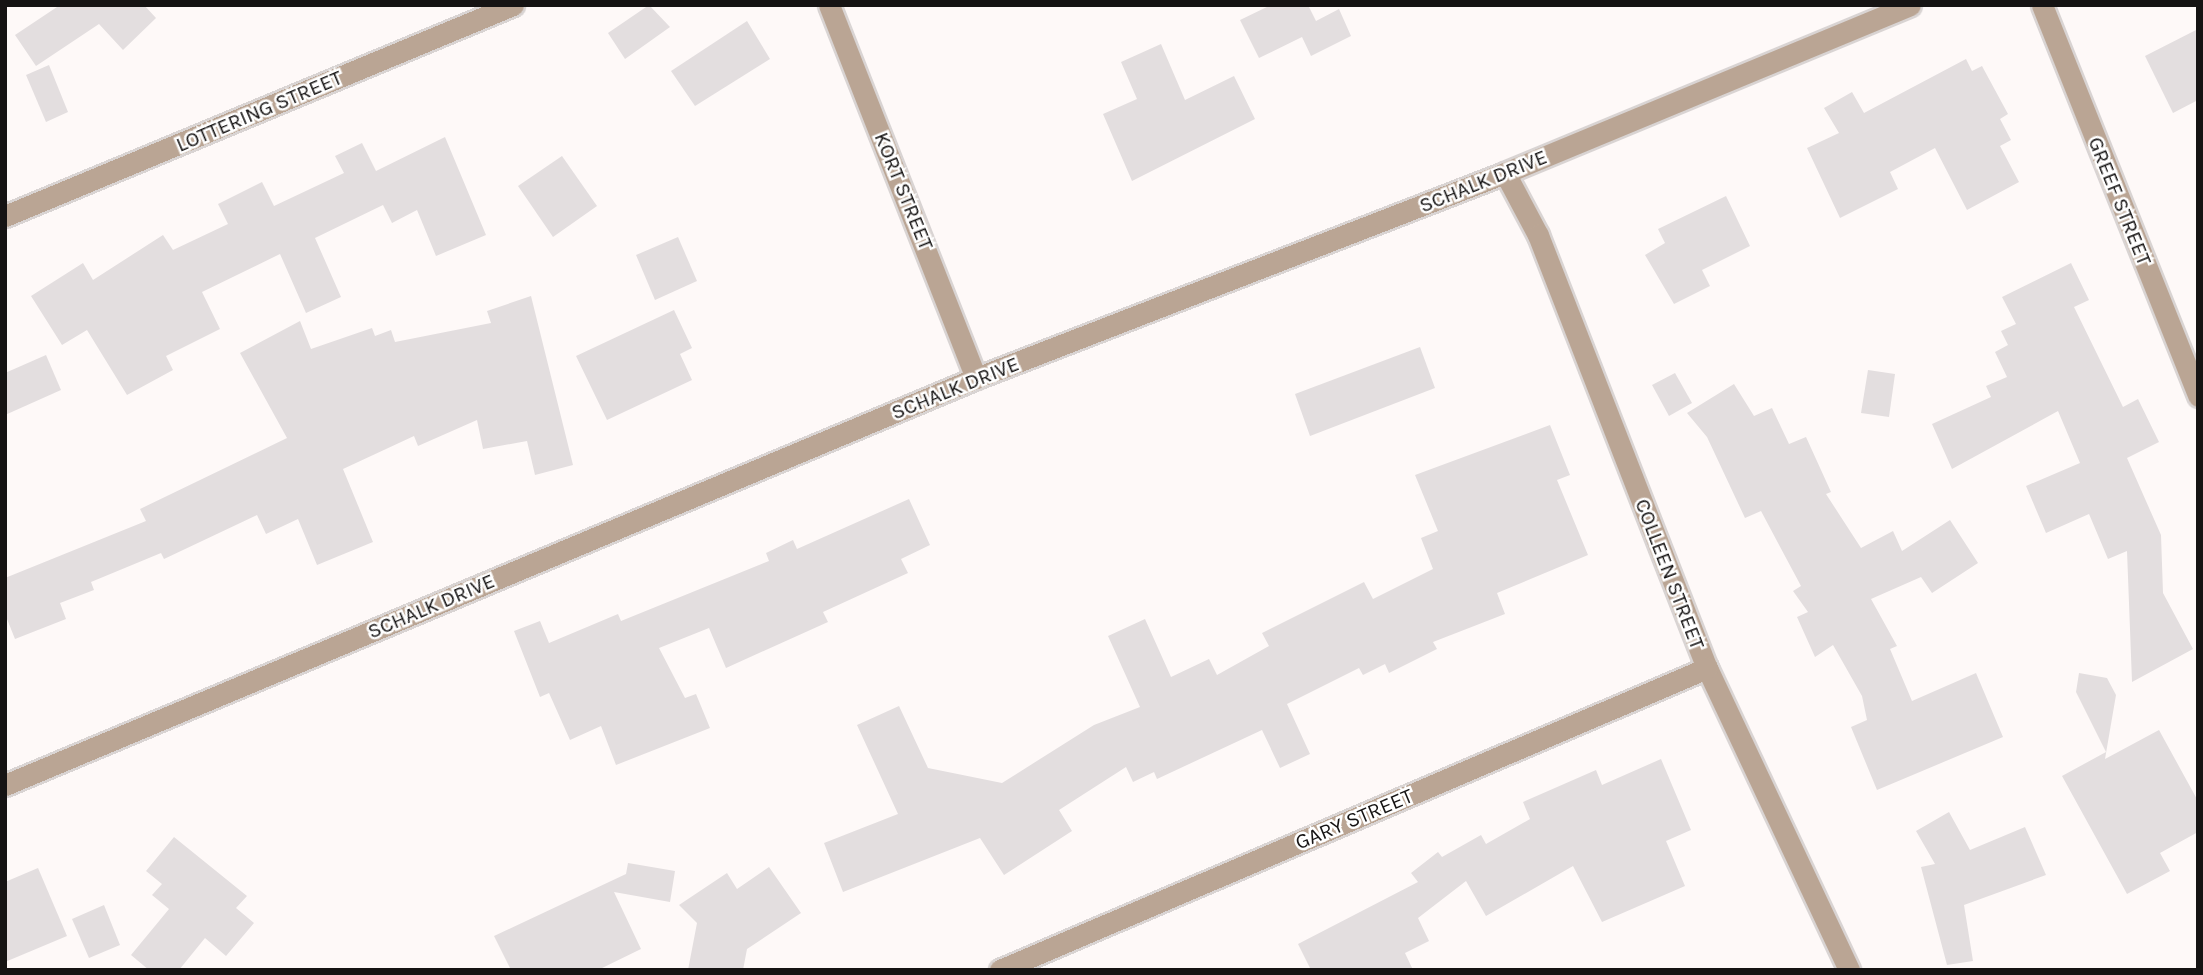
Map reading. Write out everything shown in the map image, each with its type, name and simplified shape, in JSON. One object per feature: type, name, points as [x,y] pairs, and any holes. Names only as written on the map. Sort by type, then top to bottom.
[{"type":"street","name":"LOTTERING STREET","points":[[5,216],[513,5]]},
{"type":"street","name":"KORT STREET","points":[[829,5],[976,378]]},
{"type":"street","name":"SCHALK DRIVE","points":[[5,785],[976,378],[1505,173],[1910,5]]},
{"type":"street","name":"GREEF STREET","points":[[2042,5],[2198,396]]},
{"type":"street","name":"COLLEEN STREET","points":[[1505,173],[1538,235],[1707,668],[1849,970]]},
{"type":"street","name":"GARY STREET","points":[[1000,970],[1707,668]]},
{"type":"building","points":[[60,5],[144,5],[156,18],[123,50],[99,24],[36,66],[15,35]]},
{"type":"building","points":[[649,5],[670,27],[625,59],[608,33]]},
{"type":"building","points":[[1271,5],[1308,5],[1316,21],[1339,9],[1351,36],[1311,56],[1302,37],[1259,58],[1240,20]]},
{"type":"building","points":[[747,21],[770,59],[695,106],[671,71]]},
{"type":"building","points":[[2198,29],[2198,100],[2173,113],[2145,56]]},
{"type":"building","points":[[1161,44],[1185,100],[1234,76],[1255,119],[1132,181],[1103,114],[1137,99],[1121,62]]},
{"type":"building","points":[[1966,59],[1972,71],[1982,66],[2008,114],[2000,119],[2011,140],[2000,146],[2019,182],[1967,210],[1935,148],[1890,172],[1898,189],[1840,218],[1807,148],[1839,133],[1824,108],[1852,92],[1864,113]]},
{"type":"building","points":[[49,65],[68,112],[46,122],[26,75]]},
{"type":"building","points":[[445,137],[486,235],[436,256],[417,210],[392,223],[383,205],[315,238],[341,297],[306,313],[280,254],[202,292],[220,329],[166,356],[173,370],[127,395],[87,330],[62,345],[31,296],[83,263],[93,280],[163,235],[173,250],[228,224],[218,204],[262,182],[274,206],[344,173],[335,156],[362,143],[376,171]]},
{"type":"building","points":[[562,156],[597,206],[553,237],[518,186]]},
{"type":"building","points":[[1726,196],[1750,246],[1702,270],[1710,286],[1674,304],[1645,255],[1665,243],[1658,229]]},
{"type":"building","points":[[678,237],[697,281],[655,300],[636,255]]},
{"type":"building","points":[[2071,263],[2089,300],[2074,307],[2123,407],[2138,399],[2159,442],[2127,458],[2161,535],[2163,593],[2193,649],[2132,682],[2127,551],[2108,559],[2089,514],[2046,533],[2026,486],[2080,463],[2058,411],[1952,469],[1932,424],[1991,397],[1986,386],[2007,377],[1995,352],[2008,345],[2001,331],[2016,324],[2002,297]]},
{"type":"building","points":[[531,296],[573,465],[535,475],[527,441],[483,449],[477,420],[418,446],[414,436],[343,469],[373,542],[317,565],[298,519],[266,534],[257,515],[164,559],[161,553],[91,582],[94,590],[60,603],[66,619],[15,639],[5,614],[5,578],[146,521],[140,509],[287,438],[240,353],[300,321],[311,349],[372,328],[375,336],[391,330],[395,342],[491,323],[487,311]]},
{"type":"building","points":[[674,310],[692,348],[680,354],[692,380],[607,420],[576,356]]},
{"type":"building","points":[[1420,347],[1435,388],[1310,436],[1295,394]]},
{"type":"building","points":[[46,355],[61,390],[5,415],[5,373]]},
{"type":"building","points":[[1868,370],[1895,374],[1889,417],[1861,413]]},
{"type":"building","points":[[1675,373],[1692,403],[1669,416],[1652,385]]},
{"type":"building","points":[[1734,384],[1754,416],[1772,408],[1789,444],[1806,437],[1831,492],[1826,494],[1861,548],[1893,531],[1902,551],[1950,520],[1978,563],[1932,593],[1921,577],[1871,599],[1897,646],[1890,649],[1912,701],[1976,673],[2003,737],[1877,790],[1851,727],[1867,720],[1862,696],[1833,645],[1815,657],[1797,617],[1808,612],[1793,591],[1801,586],[1761,511],[1745,518],[1707,437],[1687,413]]},
{"type":"building","points":[[1550,425],[1570,475],[1557,480],[1588,555],[1497,593],[1505,614],[1433,642],[1437,649],[1389,673],[1385,664],[1363,675],[1359,668],[1287,704],[1310,754],[1280,768],[1262,730],[1157,779],[1154,772],[1133,782],[1126,767],[1059,810],[1072,831],[1004,875],[980,838],[843,892],[824,843],[898,814],[857,725],[899,706],[928,768],[1002,783],[1094,725],[1140,707],[1108,636],[1145,619],[1171,677],[1209,659],[1217,675],[1269,646],[1262,633],[1364,582],[1373,599],[1433,569],[1421,538],[1438,531],[1415,475]]},
{"type":"building","points":[[909,499],[930,545],[901,559],[908,573],[823,612],[828,622],[726,668],[709,628],[659,648],[685,698],[696,694],[710,728],[616,765],[601,726],[570,740],[549,693],[540,697],[514,631],[540,621],[549,643],[618,614],[621,621],[769,561],[766,553],[793,540],[797,549]]},
{"type":"building","points":[[2079,673],[2107,678],[2116,695],[2105,759],[2159,730],[2198,801],[2198,832],[2160,853],[2170,871],[2127,894],[2062,776],[2106,752],[2076,692]]},
{"type":"building","points":[[1661,759],[1691,830],[1666,841],[1685,886],[1602,922],[1573,866],[1486,916],[1466,881],[1418,918],[1429,941],[1405,953],[1413,970],[1311,970],[1298,944],[1418,882],[1411,873],[1438,852],[1442,857],[1481,835],[1486,844],[1530,819],[1523,802],[1596,770],[1602,785]]},
{"type":"building","points":[[1949,812],[1970,850],[2025,827],[2046,875],[1964,905],[1973,961],[1947,965],[1921,867],[1935,864],[1916,831]]},
{"type":"building","points":[[174,837],[247,896],[236,908],[254,923],[226,956],[205,938],[179,970],[149,970],[131,955],[169,909],[152,895],[162,884],[146,871]]},
{"type":"building","points":[[628,863],[675,871],[670,902],[614,892],[641,949],[598,970],[511,970],[494,936],[626,874]]},
{"type":"building","points":[[769,867],[801,913],[747,949],[743,970],[688,970],[697,923],[679,905],[727,873],[737,889]]},
{"type":"building","points":[[38,868],[67,936],[5,962],[5,882]]},
{"type":"building","points":[[104,905],[120,945],[89,958],[72,919]]}]
